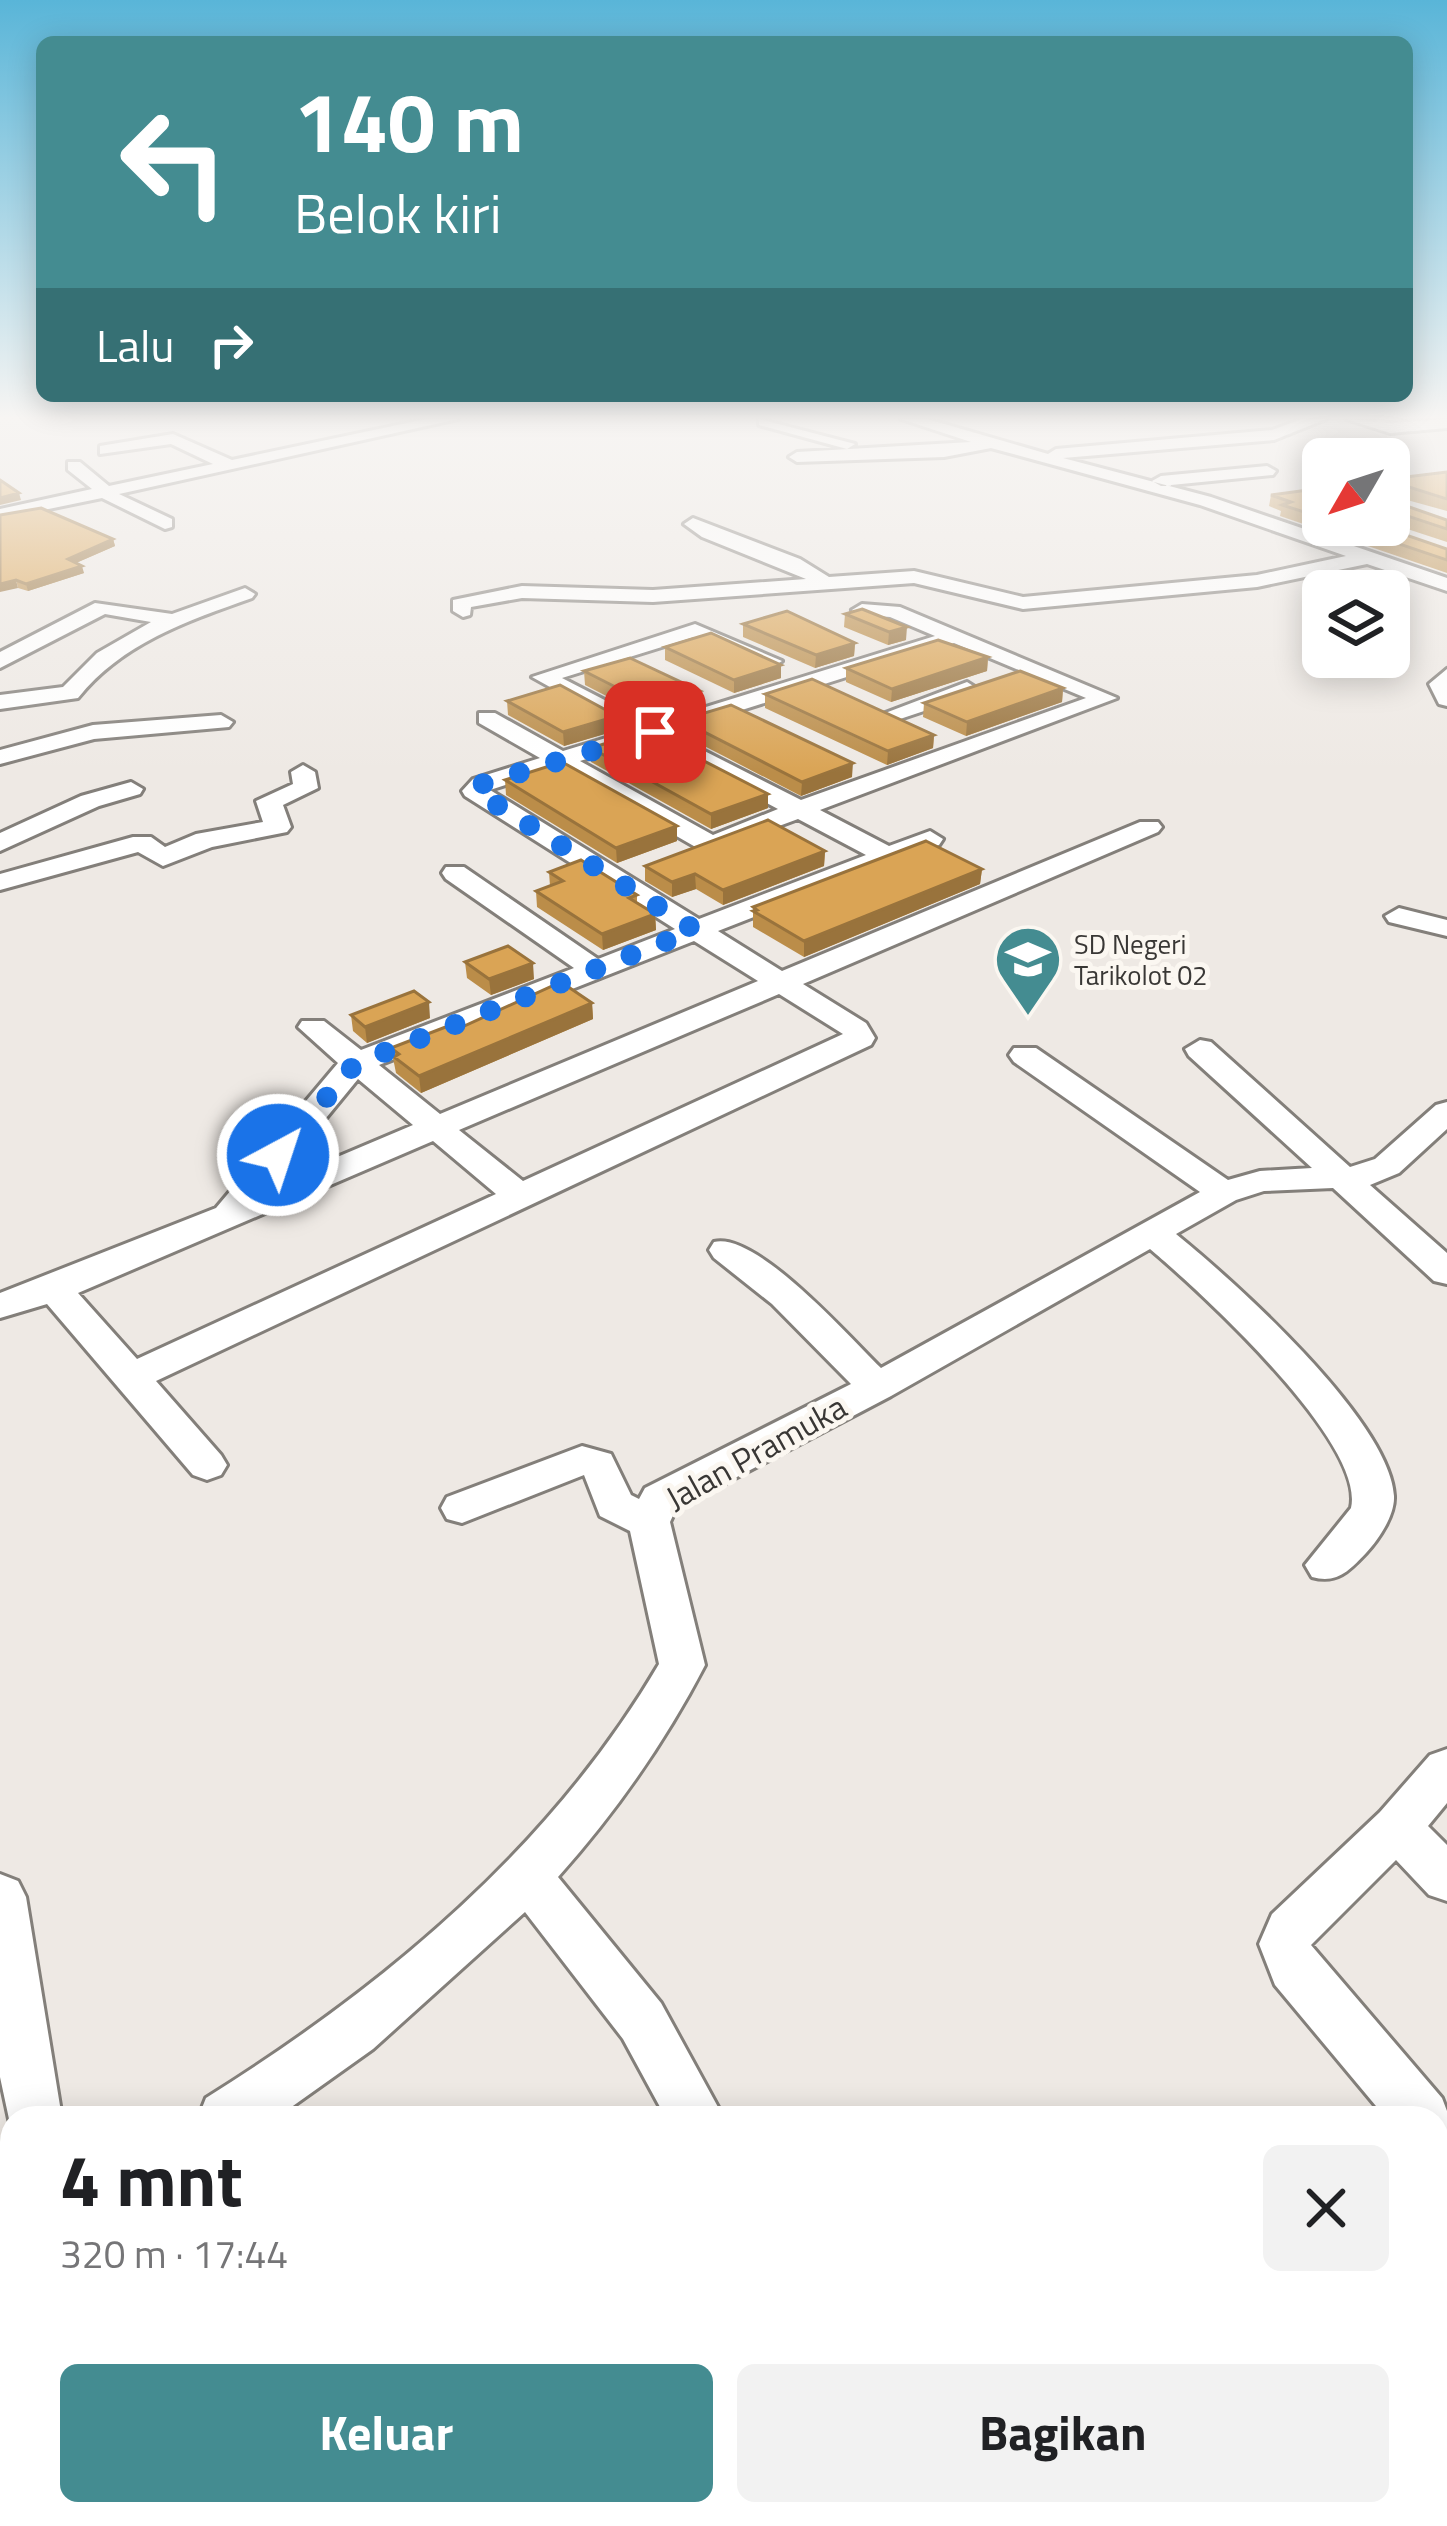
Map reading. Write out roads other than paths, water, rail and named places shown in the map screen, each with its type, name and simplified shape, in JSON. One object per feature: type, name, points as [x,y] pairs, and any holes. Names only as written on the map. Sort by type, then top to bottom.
[{"type":"street","points":[[712,537],[803,567],[824,584]]},
{"type":"street","points":[[1306,537],[1447,585]]},
{"type":"street","points":[[463,611],[460,604],[468,599],[521,592],[653,596],[921,578],[981,591],[1002,601],[1036,602],[1257,581],[1366,558]]},
{"type":"street","points":[[1410,583],[1424,578]]},
{"type":"street","points":[[0,702],[70,693],[85,672],[172,620],[245,593]]},
{"type":"street","points":[[1036,602],[1068,626]]},
{"type":"street","points":[[0,662],[102,607],[172,620]]},
{"type":"street","points":[[614,878],[1106,698],[893,611],[862,610]]},
{"type":"street","points":[[886,855],[543,678],[684,632],[704,631],[968,749]]},
{"type":"street","points":[[134,1376],[860,1038],[855,1029],[475,791],[482,784],[955,636]]},
{"type":"street","points":[[849,641],[886,657]]},
{"type":"street","points":[[620,652],[658,670]]},
{"type":"street","points":[[872,707],[1032,668]]},
{"type":"street","points":[[1447,676],[1440,685],[1447,699]]},
{"type":"street","points":[[695,689],[771,725]]},
{"type":"street","points":[[487,718],[708,843]]},
{"type":"street","points":[[0,757],[94,732],[221,722]]},
{"type":"street","points":[[848,761],[886,779]]},
{"type":"street","points":[[0,883],[142,843],[163,858],[205,840],[276,828],[269,801],[306,788],[303,772]]},
{"type":"street","points":[[0,843],[90,801],[130,789]]},
{"type":"street","points":[[0,1306],[54,1289],[1149,827]]},
{"type":"street","points":[[226,1216],[355,1064],[930,839]]},
{"type":"street","points":[[455,873],[594,968]]},
{"type":"street","points":[[1399,916],[1447,928]]},
{"type":"street","points":[[313,1028],[520,1196]]},
{"type":"street","points":[[1200,1049],[1340,1181],[1447,1273]]},
{"type":"street","points":[[1025,1054],[1224,1193]]},
{"type":"street","name":"Jalan Pramuka","points":[[245,2106],[338,2047],[410,1988],[526,1875],[601,1788],[682,1665],[649,1522],[667,1493],[877,1387],[1224,1193],[1260,1181],[1340,1181],[1387,1166],[1447,1112]]},
{"type":"street","points":[[1154,1234],[1220,1291],[1352,1435],[1370,1469],[1374,1497],[1361,1532],[1327,1565]]},
{"type":"street","points":[[727,1250],[785,1296],[877,1387]]},
{"type":"street","points":[[54,1289],[207,1465]]},
{"type":"street","points":[[462,1508],[594,1460],[603,1467],[607,1492],[615,1505],[649,1522]]},
{"type":"street","points":[[1412,2106],[1294,1968],[1285,1944],[1290,1931],[1397,1827],[1447,1768]]},
{"type":"street","points":[[1397,1827],[1447,1879]]},
{"type":"street","points":[[526,1875],[642,2021],[689,2106]]},
{"type":"street","points":[[0,1897],[32,2106]]},
{"type":"place","name":"SD Negeri Tarikolot 02","points":[[1028,1018]]}]
